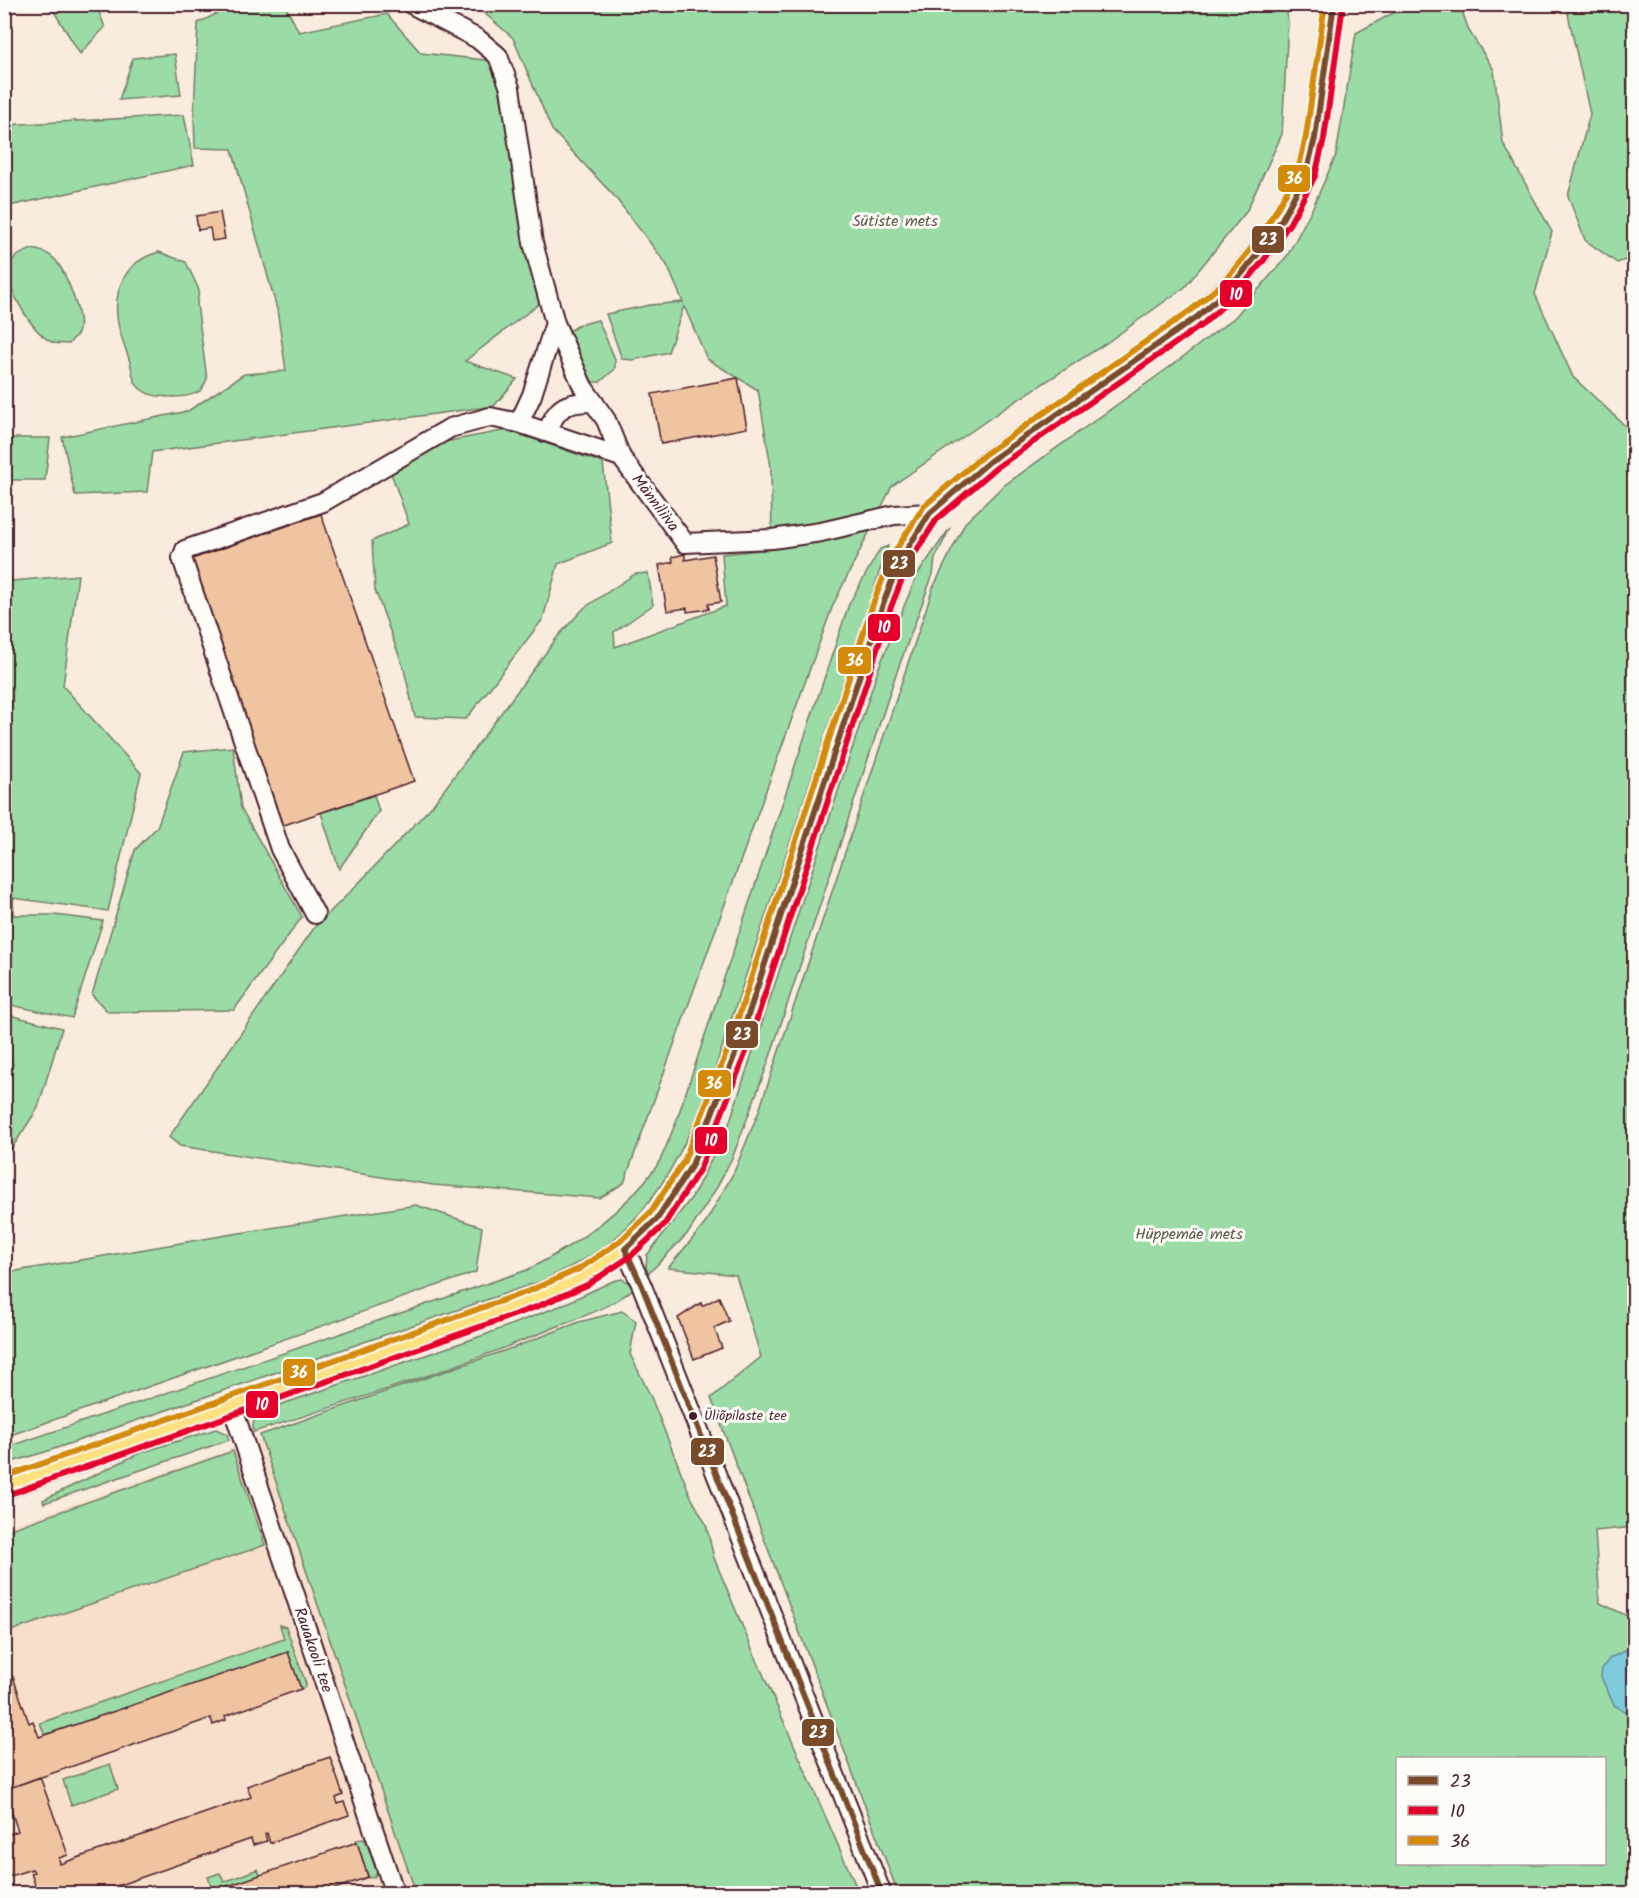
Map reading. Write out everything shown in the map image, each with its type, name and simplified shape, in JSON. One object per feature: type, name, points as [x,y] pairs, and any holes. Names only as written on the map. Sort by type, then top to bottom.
[{"type":"main road","points":[[4,1487],[532,1299],[583,1277],[625,1249],[657,1219],[692,1165],[737,1050],[882,604],[900,560],[930,513],[990,461],[1197,317],[1229,289],[1257,255],[1282,219],[1306,174],[1315,138],[1334,4]]},
{"type":"street","points":[[411,4],[478,39],[498,56],[510,88],[533,243],[555,323],[583,387],[606,420],[621,458]]},
{"type":"street","points":[[519,423],[530,402],[555,323]]},
{"type":"street","points":[[548,432],[550,423],[560,408],[574,402],[594,402]]},
{"type":"street","name":"Männiliiva","points":[[315,914],[280,849],[182,558],[185,550],[323,502],[450,428],[490,417],[548,432],[621,458],[685,543],[772,539],[821,532],[894,515],[930,513]]},
{"type":"street","points":[[625,1249],[642,1286],[882,1893]]},
{"type":"street","name":"Rauakooli tee","points":[[232,1406],[395,1893]]},
{"type":"shaded area","points":[[266,1437],[417,1893],[5,1893],[4,1528]]},
{"type":"green space","points":[[50,5],[96,5],[105,27],[80,54]]},
{"type":"green space","points":[[234,5],[285,5],[299,32],[387,14],[421,53],[494,61],[540,303],[465,361],[517,379],[494,406],[152,452],[147,492],[75,495],[62,437],[188,411],[244,374],[286,371],[277,309],[232,149],[195,148],[194,112],[198,23]]},
{"type":"green space","name":"Sütiste mets","points":[[475,5],[1286,5],[1288,22],[1282,134],[1246,212],[1185,287],[1105,344],[1005,408],[892,486],[833,605],[624,1183],[600,1198],[433,1185],[180,1146],[169,1137],[314,928],[432,806],[559,635],[584,608],[635,574],[648,573],[653,605],[614,632],[615,647],[726,606],[722,554],[772,549],[771,467],[758,390],[707,359],[684,306],[668,352],[633,360],[622,359],[606,314],[650,305],[683,302],[667,265],[615,197],[552,130],[513,38]]},
{"type":"green space","name":"Hüppemäe mets","points":[[1408,5],[1460,5],[1469,31],[1494,70],[1503,143],[1552,232],[1535,294],[1573,377],[1634,434],[1634,1527],[1595,1531],[1600,1603],[1634,1619],[1634,1893],[898,1893],[711,1398],[761,1357],[736,1275],[668,1268],[704,1225],[734,1172],[759,1111],[933,588],[965,523],[1002,487],[1171,366],[1235,317],[1287,256],[1312,209],[1336,155],[1356,33]]},
{"type":"green space","points":[[1566,5],[1634,5],[1634,257],[1617,263],[1585,240],[1568,196],[1590,114]]},
{"type":"green space","points":[[175,54],[181,95],[119,100],[133,58]]},
{"type":"green space","points":[[184,115],[194,165],[5,207],[5,125]]},
{"type":"green space","points":[[32,249],[52,256],[61,268],[69,286],[77,307],[79,326],[78,333],[69,344],[54,343],[46,339],[23,311],[12,288],[8,269],[11,261]]},
{"type":"green space","points":[[159,252],[186,262],[199,290],[197,304],[207,379],[200,391],[195,394],[171,397],[154,395],[142,390],[133,378],[119,328],[117,299],[124,278],[137,262]]},
{"type":"green space","points":[[598,320],[615,359],[615,369],[600,382],[582,382],[563,335],[579,325]]},
{"type":"green space","points":[[507,430],[603,463],[612,543],[558,564],[543,619],[466,719],[415,717],[404,669],[375,590],[372,541],[409,524],[390,470],[434,444]]},
{"type":"green space","points":[[5,438],[50,438],[45,480],[5,480]]},
{"type":"green space","points":[[950,528],[935,559],[933,574],[895,677],[768,1063],[733,1156],[716,1189],[689,1232],[648,1274],[647,1255],[692,1197],[728,1127],[879,667],[917,575]]},
{"type":"green space","points":[[888,546],[706,1096],[689,1135],[668,1173],[657,1191],[630,1224],[597,1251],[541,1281],[5,1464],[5,1448],[527,1270],[581,1239],[629,1199],[656,1167],[675,1125],[849,604],[880,549]]},
{"type":"green space","points":[[4,570],[12,581],[78,575],[63,686],[141,773],[108,911],[13,898],[14,915],[55,915],[103,921],[72,1018],[5,1004]]},
{"type":"green space","points":[[233,747],[241,808],[302,917],[234,1010],[108,1012],[92,995],[135,850],[157,827],[184,752]]},
{"type":"green space","points":[[374,795],[379,811],[339,869],[321,813]]},
{"type":"green space","points":[[5,1014],[62,1028],[38,1108],[5,1159],[5,1066],[13,1064],[5,1053]]},
{"type":"green space","points":[[416,1205],[482,1227],[476,1272],[5,1437],[5,1273]]},
{"type":"green space","points":[[622,1279],[628,1282],[633,1289],[615,1302],[583,1317],[441,1371],[254,1432],[254,1422],[265,1410],[487,1334]]},
{"type":"green space","points":[[622,1311],[636,1321],[630,1354],[651,1397],[691,1497],[706,1524],[714,1558],[859,1893],[416,1893],[260,1435],[515,1347],[579,1322]]},
{"type":"green space","points":[[216,1429],[227,1434],[229,1440],[44,1503],[43,1500],[140,1453]]},
{"type":"green space","points":[[233,1451],[265,1545],[5,1633],[5,1531]]},
{"type":"green space","points":[[280,1625],[286,1627],[306,1684],[304,1688],[301,1689],[288,1653],[45,1735],[40,1723],[284,1639]]},
{"type":"green space","points":[[110,1764],[118,1789],[71,1805],[63,1780]]},
{"type":"green space","points":[[356,1840],[366,1841],[377,1873],[374,1877],[369,1878]]},
{"type":"green space","points":[[258,1869],[260,1875],[226,1887],[228,1893],[198,1894],[212,1889],[208,1877],[220,1873],[224,1882]]},
{"type":"water","points":[[1634,1646],[1634,1716],[1614,1705],[1601,1677],[1602,1668],[1610,1658]]},
{"type":"building","points":[[220,212],[225,239],[212,241],[210,228],[198,230],[196,216]]},
{"type":"building","points":[[738,378],[747,428],[661,444],[652,394]]},
{"type":"building","points":[[321,514],[414,781],[281,826],[189,560]]},
{"type":"building","points":[[685,554],[685,560],[713,555],[721,602],[708,604],[709,609],[687,612],[687,608],[667,611],[659,565],[673,562],[672,557]]},
{"type":"building","points":[[719,1297],[729,1321],[714,1328],[722,1348],[694,1359],[678,1318],[701,1303],[702,1306]]},
{"type":"building","points":[[288,1652],[301,1689],[225,1716],[226,1720],[213,1725],[211,1718],[4,1790],[4,1680],[13,1677],[29,1723],[33,1721],[39,1737]]},
{"type":"building","points":[[330,1757],[343,1795],[336,1798],[338,1804],[344,1802],[349,1815],[270,1843],[267,1833],[265,1834],[267,1841],[253,1845],[251,1839],[94,1894],[38,1894],[31,1873],[34,1872],[32,1869],[4,1878],[4,1836],[18,1831],[4,1790],[40,1777],[68,1855],[59,1858],[60,1864],[251,1797],[247,1786]]},
{"type":"building","points":[[357,1842],[368,1877],[320,1894],[228,1894],[225,1887]]},
{"type":"transit line","name":"36","points":[[4,1477],[529,1291],[579,1269],[619,1242],[650,1213],[684,1161],[729,1046],[874,601],[892,556],[924,506],[985,454],[1191,310],[1223,283],[1250,250],[1274,214],[1298,171],[1306,136],[1325,4]]},
{"type":"transit line","name":"23","points":[[625,1249],[657,1219],[692,1165],[737,1049],[883,604],[900,560],[930,513],[990,461],[1197,317],[1229,289],[1257,255],[1282,219],[1306,174],[1315,138],[1334,4]]},
{"type":"transit line","name":"10","points":[[7,1495],[536,1307],[587,1285],[631,1256],[664,1225],[700,1169],[746,1052],[891,607],[908,564],[937,519],[996,468],[1203,324],[1235,295],[1264,260],[1290,223],[1315,176],[1324,139],[1343,5]]},
{"type":"transit line","name":"23","points":[[625,1249],[642,1286],[882,1894]]},
{"type":"place","name":"Üliõpilaste tee","points":[[693,1416]]}]
